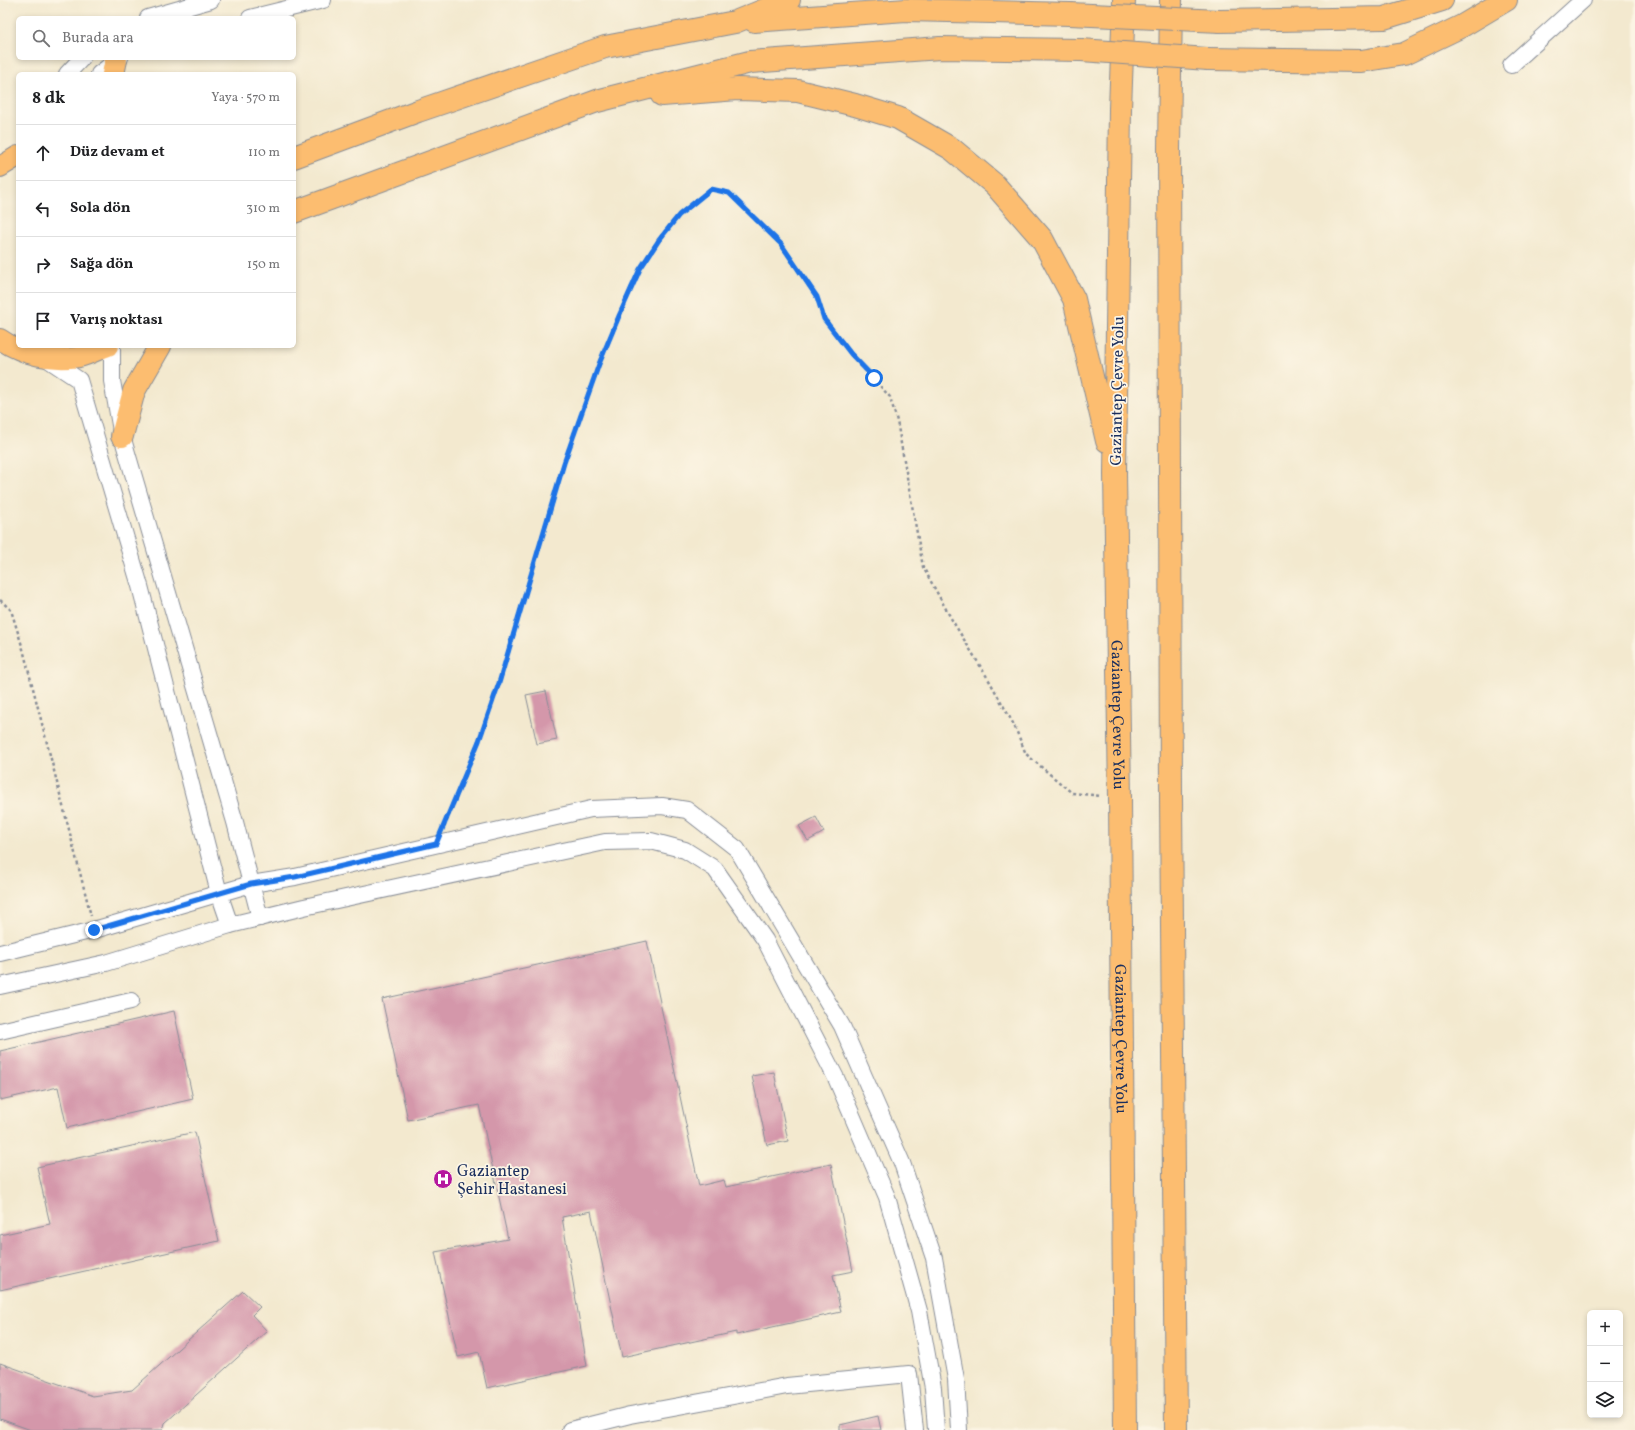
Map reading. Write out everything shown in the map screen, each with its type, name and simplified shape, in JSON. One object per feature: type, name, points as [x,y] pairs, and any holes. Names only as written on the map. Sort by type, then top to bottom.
[{"type":"highway","points":[[735,22],[789,0]]},
{"type":"highway","name":"Gaziantep Çevre Yolu","points":[[1124,0],[1120,109],[1115,474],[1120,798],[1125,1430]]},
{"type":"highway","points":[[1171,0],[1169,149],[1171,726],[1176,1430]]},
{"type":"highway","points":[[296,156],[418,112],[605,48],[735,22],[906,10],[1070,14],[1220,21],[1384,18],[1442,0]]},
{"type":"highway","points":[[296,211],[597,101],[750,62],[940,48],[1080,50],[1208,59],[1361,61],[1404,54],[1462,26],[1506,0]]},
{"type":"highway","points":[[597,101],[737,89],[798,91],[898,118],[952,149],[995,185],[1042,239],[1074,299],[1115,474]]},
{"type":"highway","points":[[122,436],[134,391],[159,348]]},
{"type":"main road","points":[[0,167],[16,157]]},
{"type":"main road","points":[[0,339],[13,349],[46,358],[80,357],[103,348]]},
{"type":"street","points":[[155,16],[211,0]]},
{"type":"street","points":[[258,16],[324,0]]},
{"type":"street","points":[[1511,65],[1584,0]]},
{"type":"street","points":[[69,72],[80,60]]},
{"type":"street","points":[[102,72],[116,64]]},
{"type":"street","points":[[112,348],[112,381],[122,436],[235,822],[260,918]]},
{"type":"street","points":[[46,358],[79,380],[140,586],[219,893],[230,926]]},
{"type":"street","points":[[0,953],[94,930],[251,884],[295,877],[591,809],[662,806],[687,810],[737,849],[842,1026],[902,1163],[934,1258],[956,1379],[959,1430]]},
{"type":"street","points":[[0,986],[106,962],[230,926],[304,907],[605,842],[651,841],[685,850],[715,869],[765,940],[836,1078],[887,1197],[919,1311],[933,1388],[936,1430]]},
{"type":"street","points":[[0,1031],[131,1001]]},
{"type":"street","points":[[570,1430],[630,1414],[787,1386],[909,1374],[915,1430]]},
{"type":"path","points":[[436,844],[479,741],[497,690],[518,624],[564,463],[619,316],[640,269],[659,240],[679,215],[711,189],[729,193],[781,244],[817,297],[824,319],[851,354],[890,398],[897,420],[923,567],[952,620],[997,694],[1014,725],[1026,754],[1072,792],[1120,798]]},
{"type":"path","points":[[0,600],[11,610],[94,930]]},
{"type":"building","points":[[546,691],[557,740],[537,744],[526,695]]},
{"type":"building","points":[[816,817],[824,832],[808,841],[799,826]]},
{"type":"building","points":[[647,941],[699,1186],[724,1180],[726,1187],[831,1164],[853,1271],[833,1275],[841,1312],[736,1335],[736,1332],[622,1357],[591,1211],[562,1217],[587,1366],[487,1388],[479,1352],[458,1357],[435,1252],[508,1239],[479,1105],[408,1120],[382,999]]},
{"type":"building","points":[[174,1011],[193,1099],[67,1128],[58,1087],[0,1100],[0,1051]]},
{"type":"building","points":[[774,1072],[788,1141],[767,1145],[752,1076]]},
{"type":"building","points":[[195,1132],[219,1241],[0,1290],[0,1235],[50,1224],[37,1167]]},
{"type":"building","points":[[243,1291],[260,1307],[252,1315],[267,1331],[165,1423],[163,1430],[31,1430],[0,1419],[0,1363],[93,1396],[132,1390]]},
{"type":"building","points":[[878,1416],[881,1430],[840,1430],[840,1425]]},
{"type":"place","name":"Gaziantep Şehir Hastanesi","points":[[443,1179]]},
{"type":"route","points":[[94,930],[251,884],[295,877],[436,844],[479,741],[499,683],[518,624],[564,463],[599,364],[640,269],[669,227],[694,201],[711,189],[729,193],[781,244],[817,297],[824,319],[851,354],[874,378]]}]
